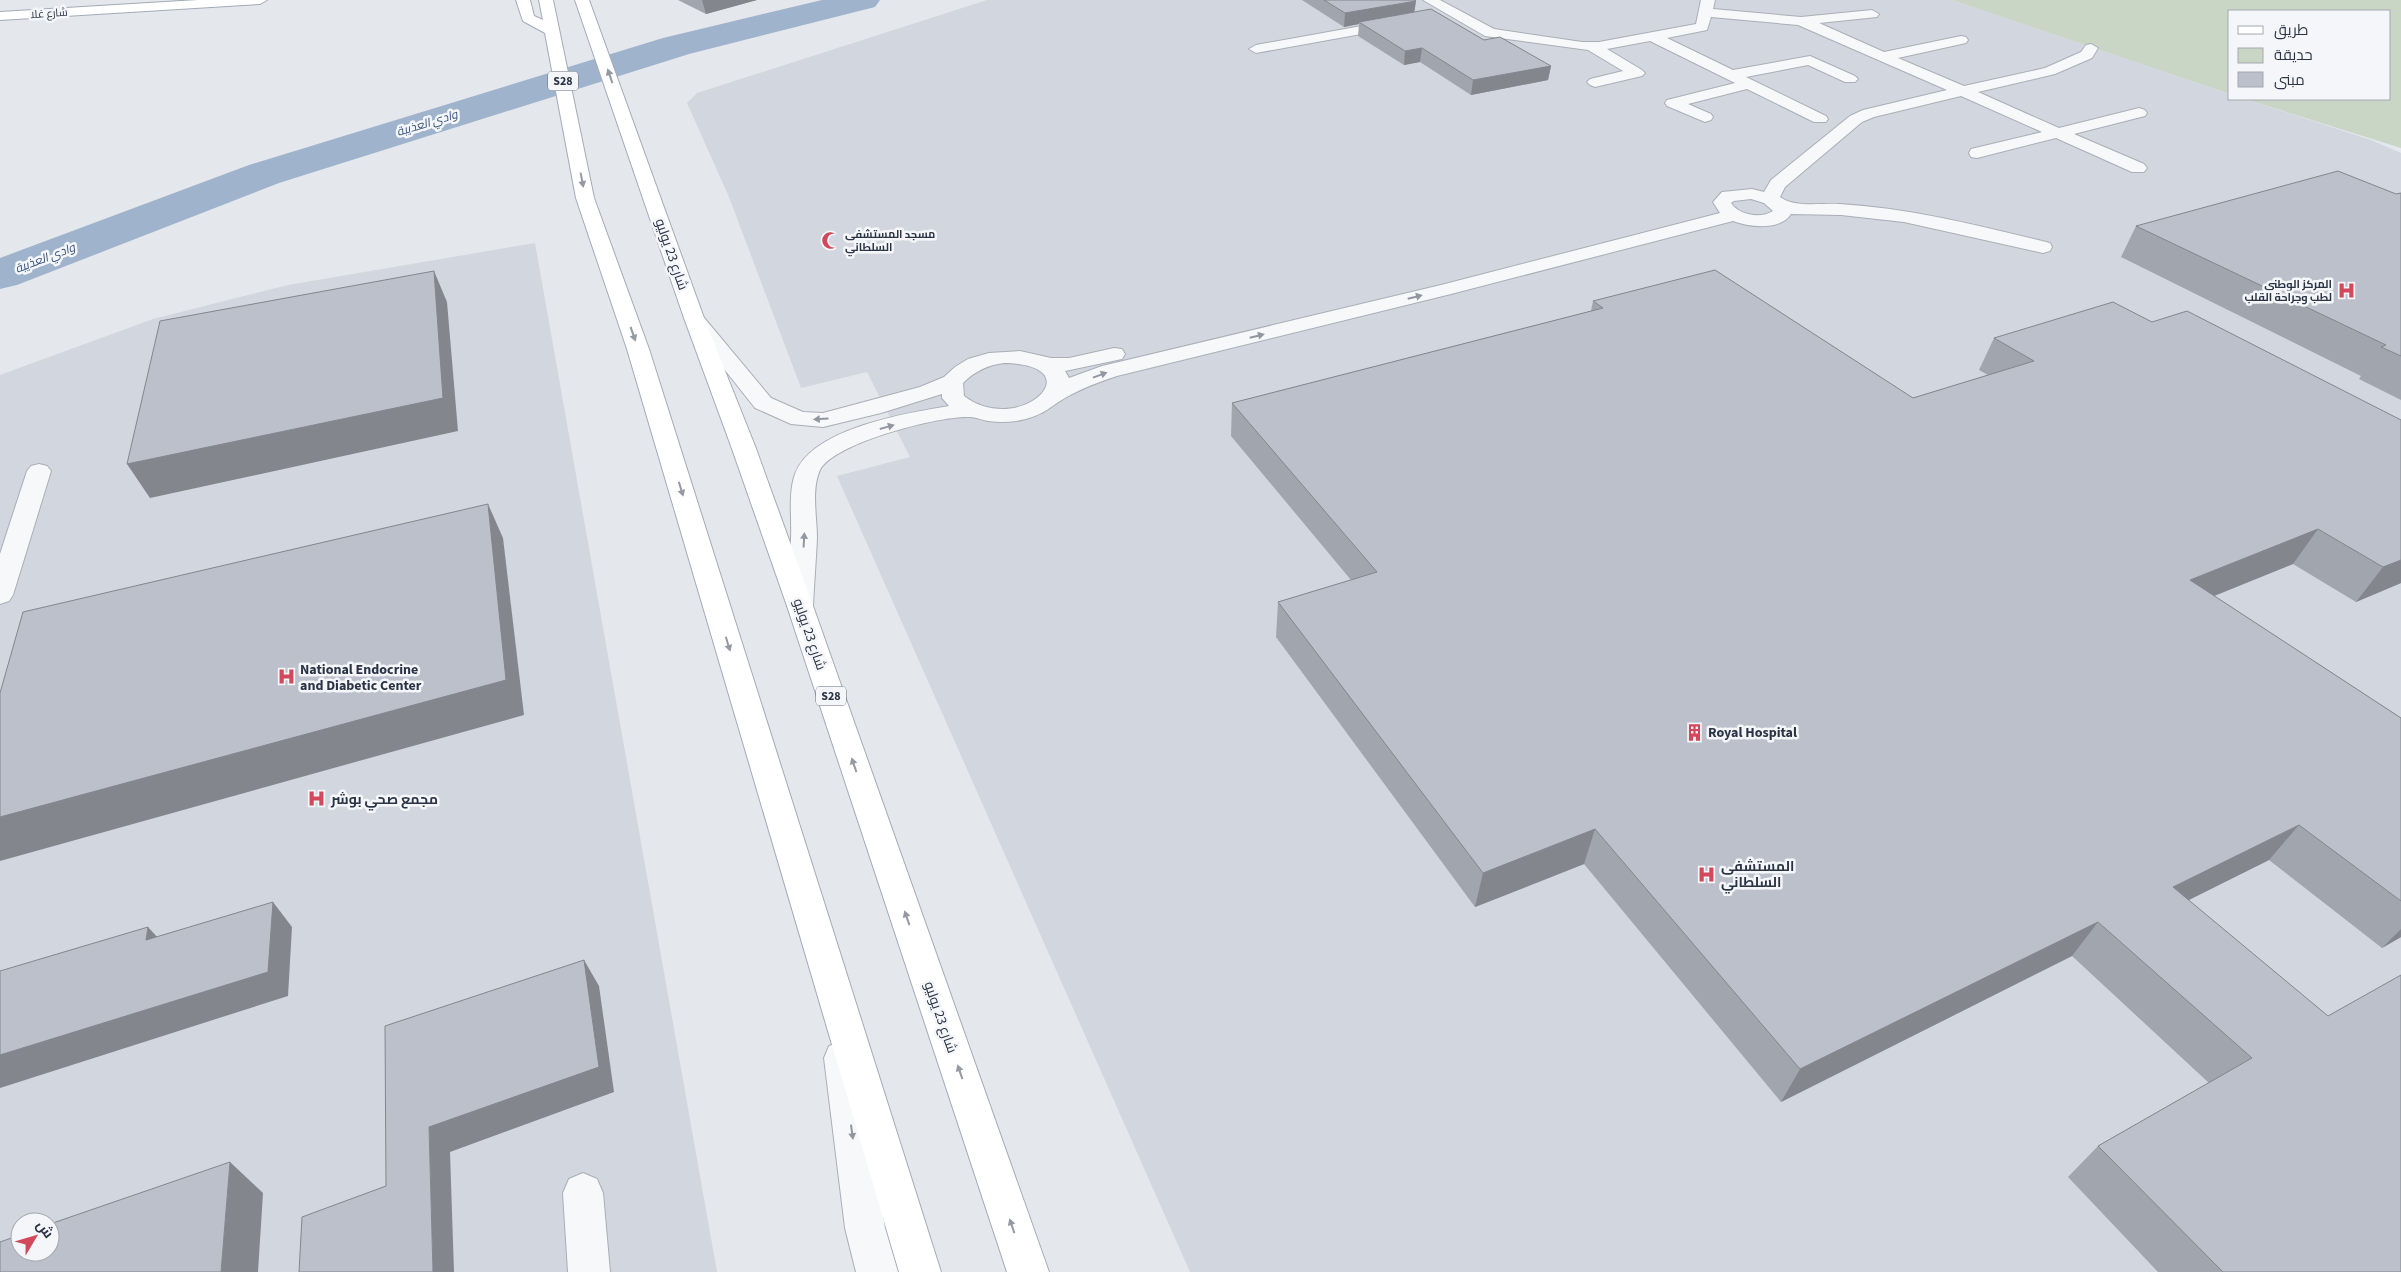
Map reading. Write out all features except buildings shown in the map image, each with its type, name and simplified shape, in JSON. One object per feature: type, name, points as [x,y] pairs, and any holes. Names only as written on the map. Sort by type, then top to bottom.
[{"type":"main road","name":"شارع غلا","points":[[0,2],[36,0]]},
{"type":"main road","name":"شارع غلا","points":[[0,16],[64,13],[188,0]]},
{"type":"main road","points":[[64,13],[260,0]]},
{"type":"main road","points":[[524,0],[528,18],[553,31]]},
{"type":"main road","name":"S28","points":[[546,0],[585,198],[638,349],[920,1272]]},
{"type":"main road","name":"شارع 23 يوليو","points":[[582,0],[694,318],[743,446],[800,606],[1028,1272]]},
{"type":"main road","points":[[593,28],[601,20],[596,0]]},
{"type":"street","points":[[1430,0],[1490,33],[1591,46],[1654,37],[1702,27],[1707,6],[1801,21],[1885,56],[2138,168]]},
{"type":"street","points":[[1433,17],[1453,14]]},
{"type":"street","points":[[1801,21],[1872,14]]},
{"type":"street","points":[[1256,49],[1414,21]]},
{"type":"street","points":[[1654,37],[1820,119]]},
{"type":"street","points":[[1885,56],[1961,40]]},
{"type":"street","points":[[1591,46],[1637,73],[1596,82]]},
{"type":"street","points":[[694,318],[763,403],[799,419],[823,420],[928,392],[952,382],[960,372],[972,364],[988,359],[1020,357],[1046,365],[1069,364],[1729,210],[1753,220],[1771,219],[1782,214],[1777,203],[1777,184],[1856,118],[1961,90],[2050,71],[2087,55],[2091,48]]},
{"type":"street","points":[[1730,74],[1810,60],[1850,79]]},
{"type":"street","points":[[1705,117],[1673,103],[1749,84]]},
{"type":"street","points":[[1977,153],[2140,113]]},
{"type":"street","points":[[1729,210],[1724,199],[1734,194],[1752,194],[1777,203],[1904,217],[2043,247]]},
{"type":"street","points":[[800,606],[804,528],[802,490],[811,465],[833,446],[885,427],[942,413],[970,410],[996,415],[1022,413],[1047,402],[1055,394],[1079,382],[1110,371],[1444,290],[1729,210]]},
{"type":"street","points":[[1046,365],[1054,371],[1058,378],[1059,386],[1055,394]]},
{"type":"street","points":[[952,382],[953,398],[970,410]]},
{"type":"street","points":[[0,595],[39,471]]},
{"type":"street","points":[[831,979],[865,1228],[877,1272]]},
{"type":"street","points":[[583,1193],[589,1272]]},
{"type":"shaded area","name":"المستشفى السلطاني","points":[[987,0],[1952,0],[2228,93],[2228,100],[2248,100],[2371,140],[2401,153],[2401,1272],[1190,1272],[837,476],[910,457],[867,372],[801,388],[729,197],[687,103],[697,93]]},
{"type":"shaded area","name":"مجمع صحي بوشر","points":[[535,243],[717,1272],[0,1272],[0,375],[153,319],[288,285]]},
{"type":"green space","points":[[1952,0],[2401,0],[2401,148],[2248,100],[2391,100],[2391,10],[2228,10],[2228,93]]},
{"type":"waterway","name":"وادي العذيبة","points":[[0,275],[264,174],[676,46],[863,0]]},
{"type":"place","name":"مسجد المستشفى السلطاني","points":[[831,240]]},
{"type":"place","name":"المركز الوطني لطب وجراحة القلب","points":[[2346,290]]},
{"type":"place","name":"National Endocrine and Diabetic Center","points":[[286,677]]},
{"type":"place","name":"Royal Hospital","points":[[1694,732]]},
{"type":"place","name":"مجمع صحي بوشر","points":[[317,799]]},
{"type":"place","name":"المستشفى السلطاني","points":[[1707,874]]}]
